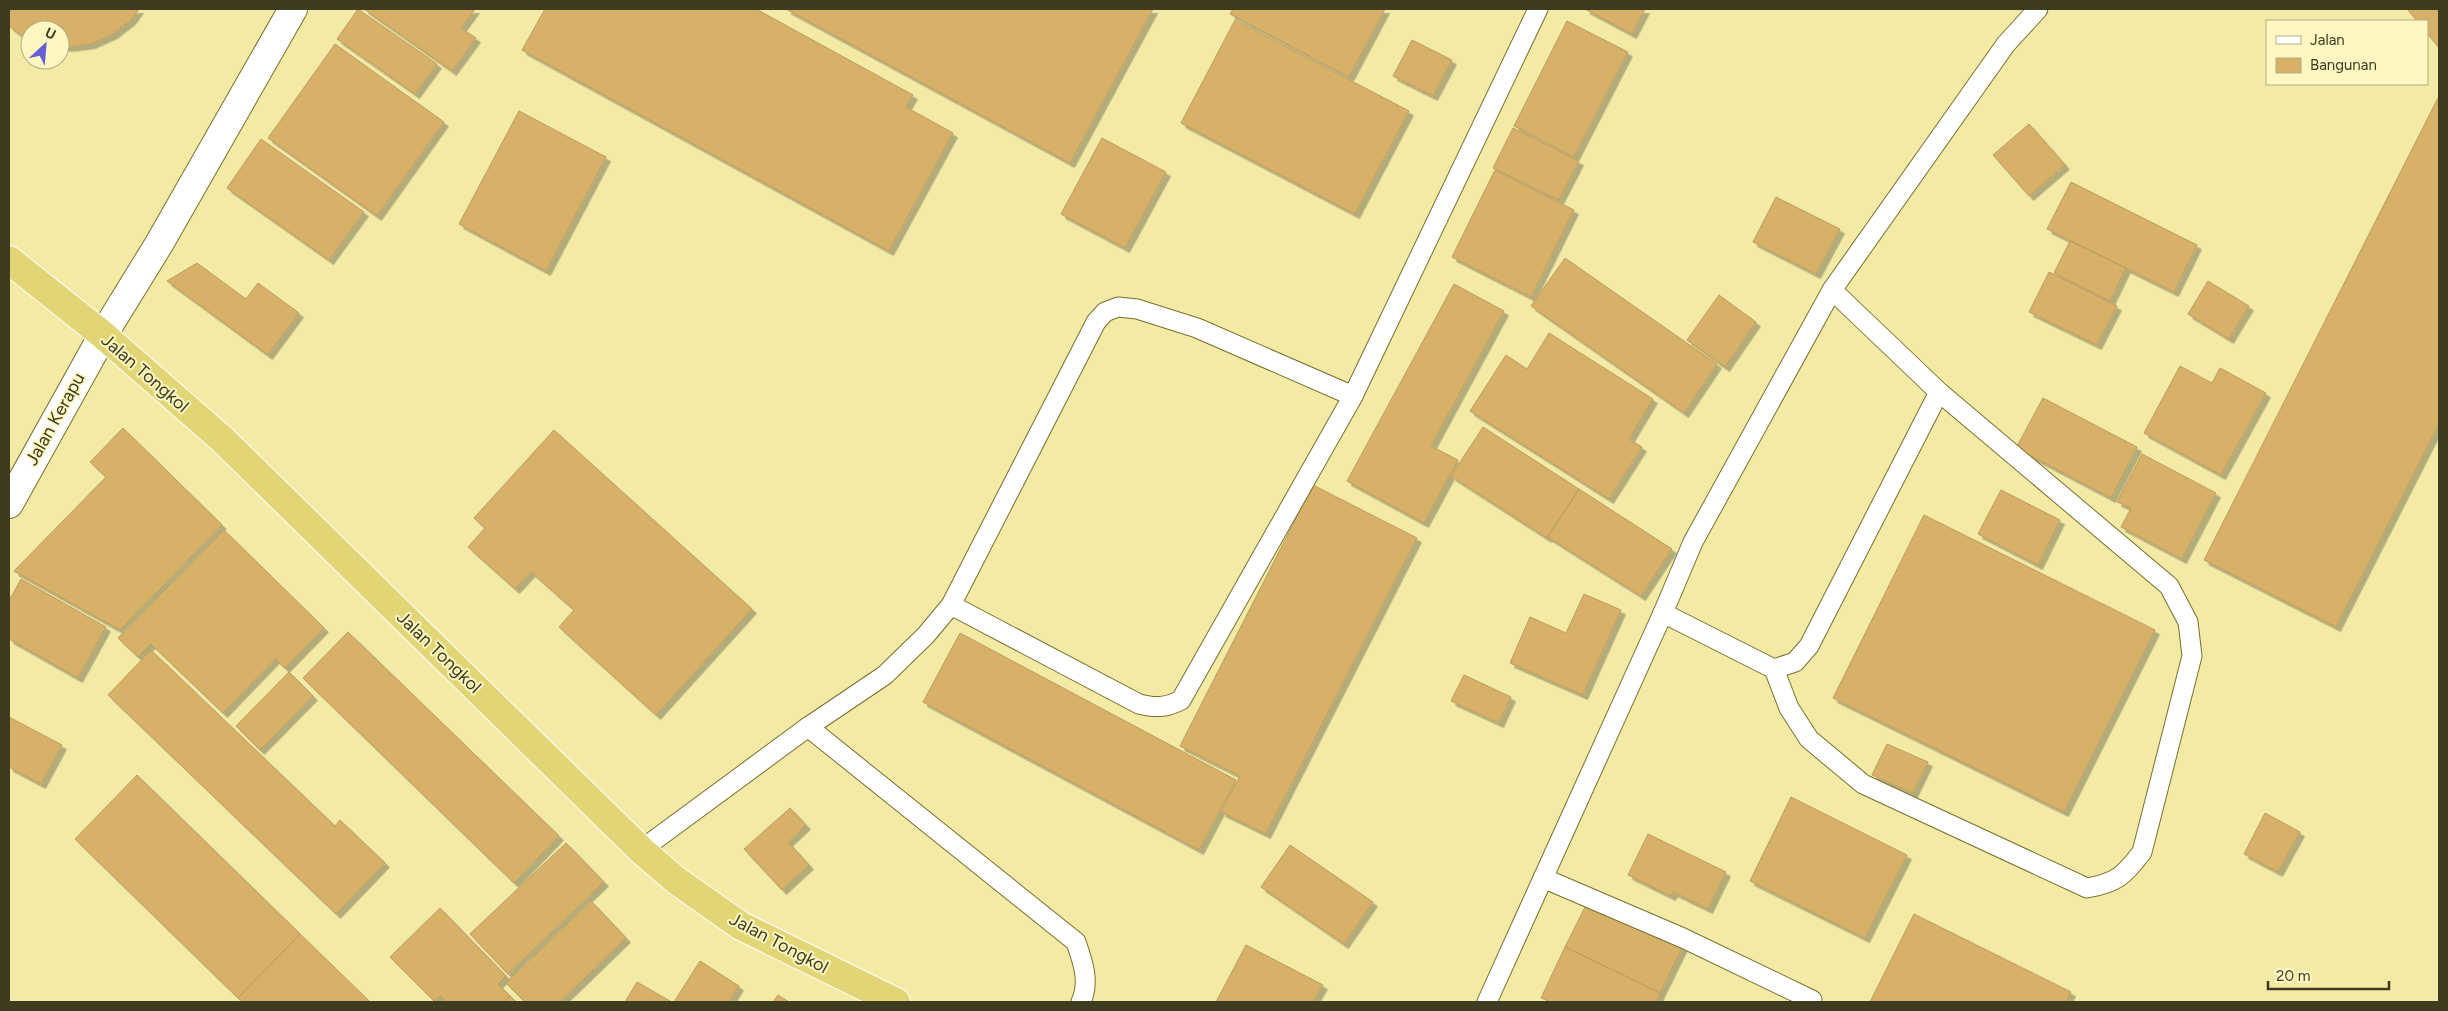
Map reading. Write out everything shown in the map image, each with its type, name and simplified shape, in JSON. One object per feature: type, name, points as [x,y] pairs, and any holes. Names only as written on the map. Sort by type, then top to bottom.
[{"type":"highway","name":"Jalan Tongkol","points":[[9,260],[103,335],[222,439],[641,850],[677,881],[741,926],[896,1002]]},
{"type":"street","name":"Jalan Kerapu","points":[[9,504],[103,335],[159,244],[293,9]]},
{"type":"lane","points":[[951,605],[1139,704],[1154,708],[1171,705],[1181,700],[1354,396],[1538,9]]},
{"type":"lane","points":[[1487,1002],[1663,613],[1693,542],[1832,290],[2006,44],[2038,9]]},
{"type":"lane","points":[[1774,668],[1789,708],[1809,739],[1863,784],[2087,888],[2109,884],[2127,872],[2142,852],[2192,656],[2188,622],[2169,586],[1939,392],[1832,290]]},
{"type":"lane","points":[[641,850],[808,727],[885,675],[926,635],[951,605],[1096,322],[1105,312],[1118,307],[1137,309],[1197,328],[1354,396]]},
{"type":"lane","points":[[1663,613],[1774,668],[1795,662],[1810,646],[1939,392]]},
{"type":"lane","points":[[808,727],[1076,942],[1084,966],[1085,994],[1081,1002]]},
{"type":"lane","points":[[1543,878],[1683,938],[1812,1000]]},
{"type":"building","points":[[9,9],[139,9],[131,20],[113,34],[91,44],[70,47],[70,20],[20,20],[20,34],[9,26]]},
{"type":"building","points":[[358,9],[437,64],[415,94],[337,39]]},
{"type":"building","points":[[364,9],[475,9],[461,28],[476,38],[452,71]]},
{"type":"building","points":[[545,9],[756,9],[913,95],[906,107],[953,133],[889,251],[522,50]]},
{"type":"building","points":[[786,9],[1153,9],[1070,163]]},
{"type":"building","points":[[1233,9],[1385,9],[1349,77],[1230,14]]},
{"type":"building","points":[[1585,9],[1645,9],[1632,34]]},
{"type":"building","points":[[2407,9],[2439,9],[2439,48],[2428,34],[2428,20],[2416,20]]},
{"type":"building","points":[[1235,20],[1409,111],[1355,214],[1181,123]]},
{"type":"building","points":[[1567,21],[1628,52],[1574,157],[1514,126]]},
{"type":"building","points":[[1412,40],[1452,60],[1433,96],[1393,76]]},
{"type":"building","points":[[335,44],[444,122],[377,216],[268,138]]},
{"type":"building","points":[[2439,96],[2439,424],[2336,627],[2204,560]]},
{"type":"building","points":[[519,111],[606,157],[546,271],[459,224]]},
{"type":"building","points":[[2029,124],[2065,165],[2029,196],[1993,155]]},
{"type":"building","points":[[1513,128],[1579,161],[1559,200],[1493,168]]},
{"type":"building","points":[[1102,138],[1166,172],[1125,248],[1061,214]]},
{"type":"building","points":[[261,139],[364,212],[329,260],[227,188]]},
{"type":"building","points":[[1495,170],[1574,210],[1531,297],[1452,257]]},
{"type":"building","points":[[2071,182],[2197,245],[2174,292],[2047,229]]},
{"type":"building","points":[[1776,197],[1840,229],[1816,274],[1753,242]]},
{"type":"building","points":[[2070,241],[2126,268],[2110,301],[2054,273]]},
{"type":"building","points":[[1565,258],[1717,364],[1684,413],[1531,306]]},
{"type":"building","points":[[197,263],[246,299],[258,283],[299,313],[268,355],[167,281]]},
{"type":"building","points":[[2049,272],[2117,306],[2097,345],[2029,312]]},
{"type":"building","points":[[2208,281],[2249,306],[2229,339],[2188,314]]},
{"type":"building","points":[[1454,284],[1504,311],[1431,446],[1458,460],[1424,523],[1347,481]]},
{"type":"building","points":[[1719,295],[1756,322],[1725,367],[1687,340]]},
{"type":"building","points":[[1549,333],[1653,399],[1629,439],[1642,447],[1609,499],[1470,411],[1506,355],[1527,369]]},
{"type":"building","points":[[2180,366],[2212,383],[2220,368],[2266,393],[2221,475],[2144,433]]},
{"type":"building","points":[[2043,398],[2137,447],[2111,498],[2016,448]]},
{"type":"building","points":[[1483,427],[1579,489],[1547,538],[1451,476]]},
{"type":"building","points":[[123,428],[222,525],[120,630],[14,571],[106,477],[90,462]]},
{"type":"building","points":[[554,430],[752,609],[656,715],[559,627],[574,610],[531,572],[515,589],[468,547],[485,528],[474,518]]},
{"type":"building","points":[[2142,454],[2216,493],[2182,559],[2121,527],[2131,508],[2117,502]]},
{"type":"building","points":[[1313,485],[1417,538],[1266,834],[1221,812],[1240,776],[1180,746]]},
{"type":"building","points":[[1579,489],[1672,549],[1641,596],[1548,537]]},
{"type":"building","points":[[2001,490],[2060,520],[2038,565],[1978,534]]},
{"type":"building","points":[[1924,515],[2155,630],[2064,812],[1833,698]]},
{"type":"building","points":[[224,530],[324,628],[285,668],[275,659],[223,713],[151,644],[138,657],[118,638]]},
{"type":"building","points":[[21,579],[106,627],[78,678],[9,639],[9,601]]},
{"type":"building","points":[[1584,594],[1621,610],[1583,695],[1510,663],[1530,617],[1566,633]]},
{"type":"building","points":[[348,632],[559,836],[514,883],[303,678]]},
{"type":"building","points":[[960,633],[1236,780],[1199,850],[923,702]]},
{"type":"building","points":[[151,650],[335,826],[340,820],[385,863],[336,914],[108,695]]},
{"type":"building","points":[[289,672],[313,696],[260,750],[236,726]]},
{"type":"building","points":[[1464,675],[1511,697],[1499,723],[1451,701]]},
{"type":"building","points":[[9,717],[62,745],[41,784],[9,767]]},
{"type":"building","points":[[1887,744],[1928,762],[1913,793],[1872,775]]},
{"type":"building","points":[[137,775],[300,934],[238,998],[75,839]]},
{"type":"building","points":[[1791,797],[1907,855],[1865,938],[1750,881]]},
{"type":"building","points":[[790,808],[806,825],[788,842],[809,865],[782,890],[744,849]]},
{"type":"building","points":[[2265,813],[2300,832],[2278,872],[2244,854]]},
{"type":"building","points":[[1648,834],[1726,872],[1708,909],[1673,892],[1671,896],[1628,875]]},
{"type":"building","points":[[566,843],[604,882],[508,974],[470,934]]},
{"type":"building","points":[[1290,845],[1373,902],[1344,944],[1261,887]]},
{"type":"building","points":[[591,901],[626,938],[560,1002],[525,1002],[506,983]]},
{"type":"building","points":[[1588,901],[1683,946],[1660,993],[1565,947]]},
{"type":"building","points":[[440,908],[506,976],[498,984],[510,996],[503,1002],[446,1002],[440,996],[434,1001],[390,957]]},
{"type":"building","points":[[1914,914],[2071,992],[2066,1002],[1870,1002]]},
{"type":"building","points":[[300,934],[370,1002],[243,1002],[238,998]]},
{"type":"building","points":[[1246,945],[1323,985],[1313,1002],[1216,1002]]},
{"type":"building","points":[[1565,947],[1660,993],[1656,1002],[1551,1002],[1541,998]]},
{"type":"building","points":[[700,961],[739,986],[729,1002],[674,1002]]},
{"type":"building","points":[[637,982],[670,1001],[625,1002]]},
{"type":"building","points":[[778,995],[789,1002],[773,1002]]},
{"type":"building","points":[[510,996],[516,1002],[503,1002]]}]
